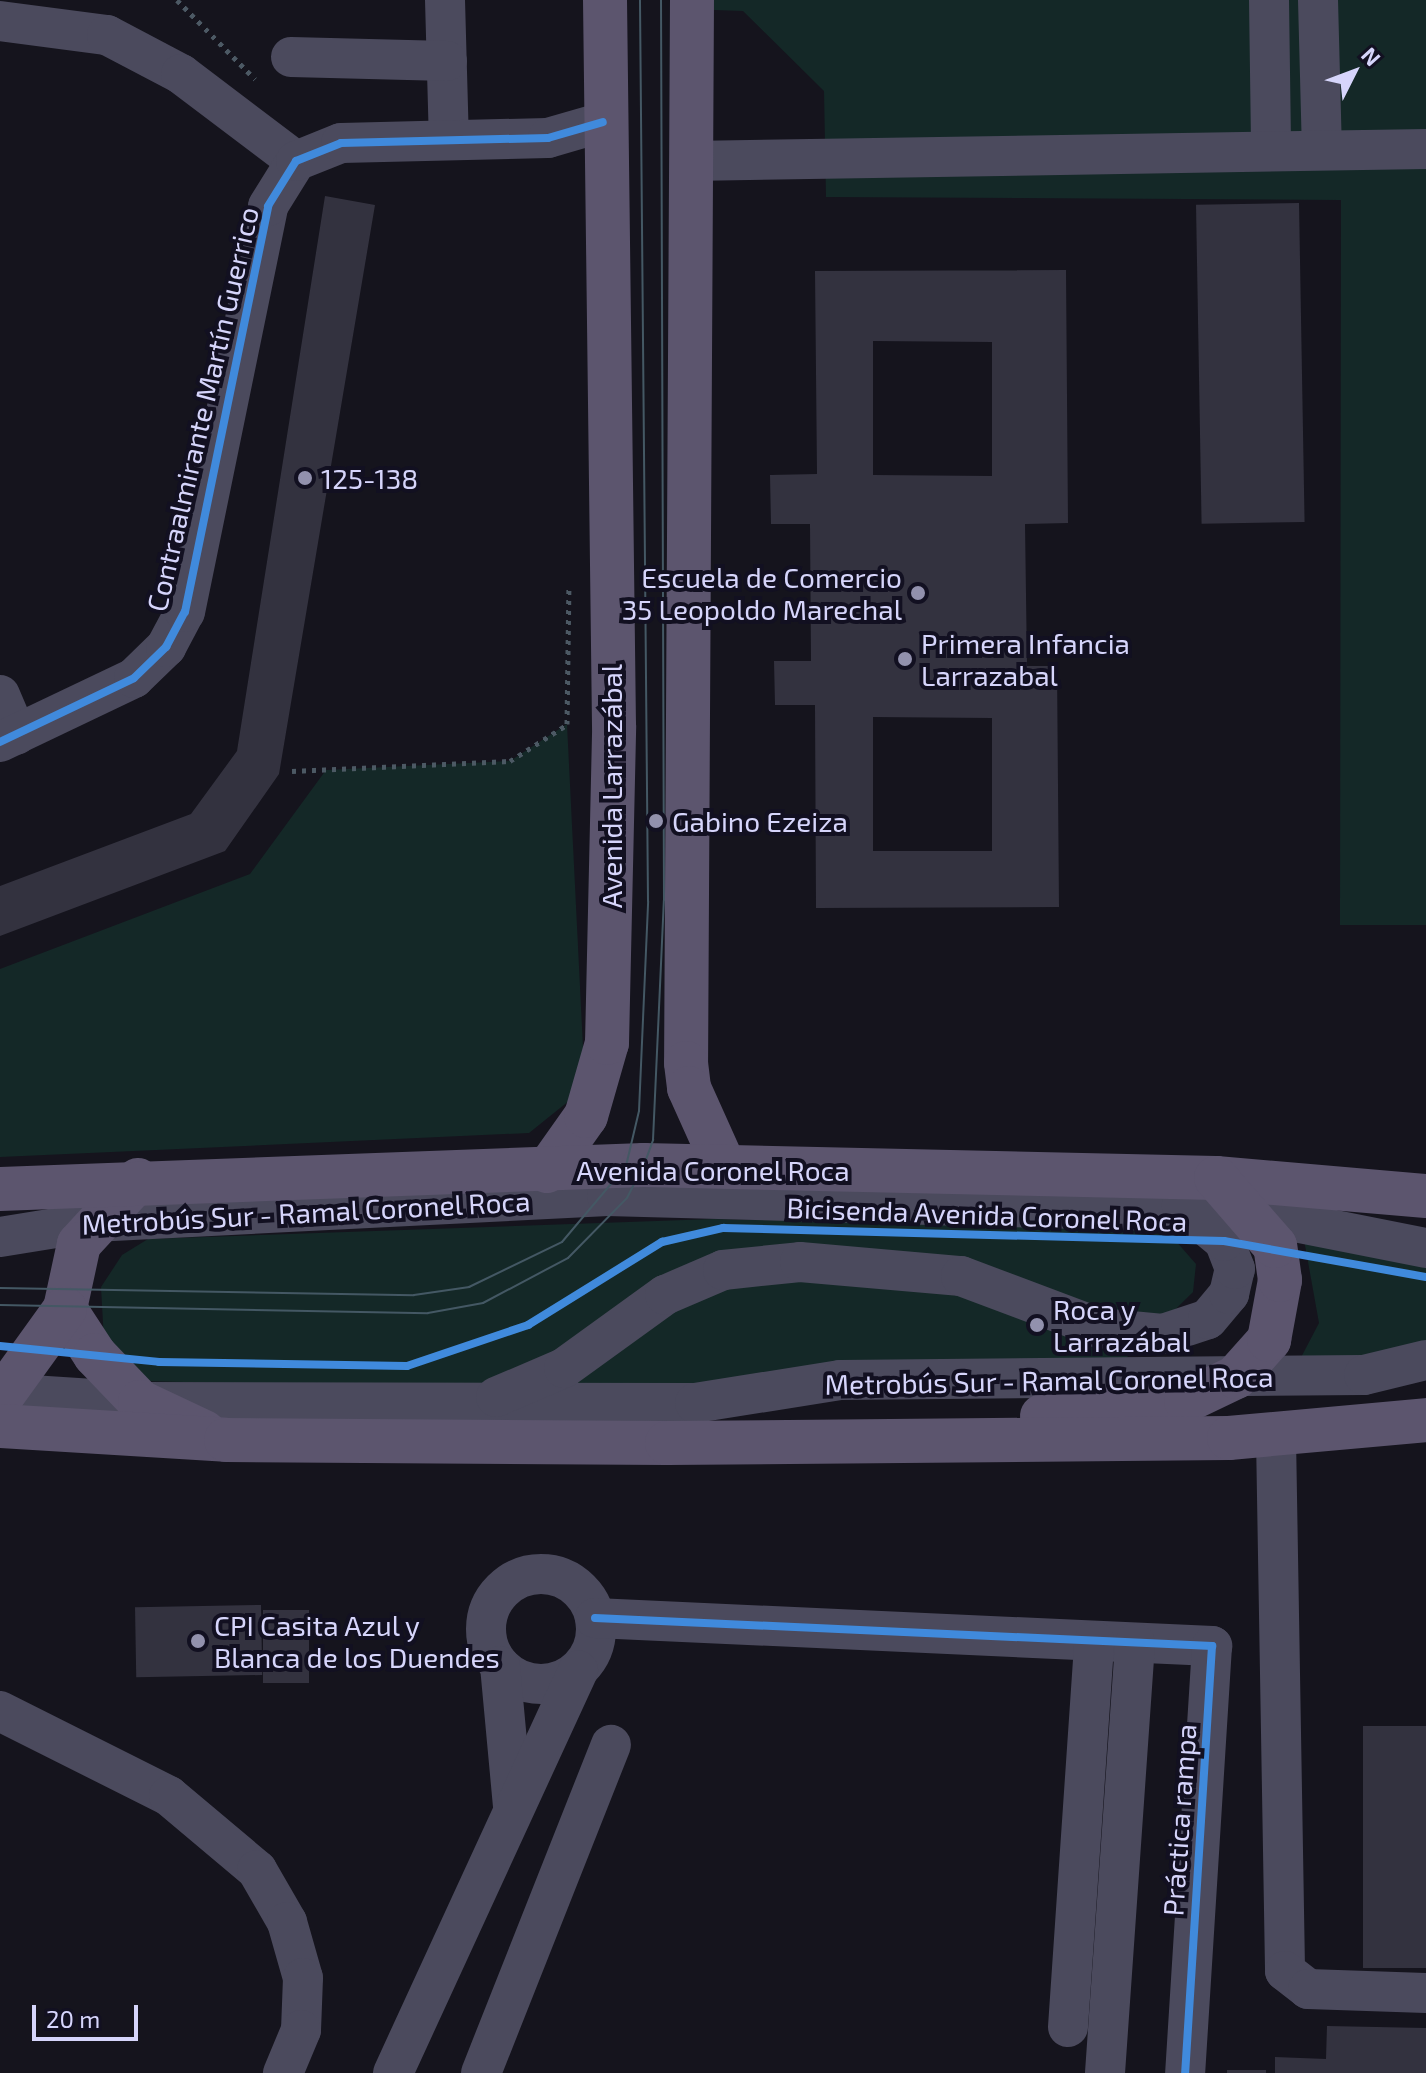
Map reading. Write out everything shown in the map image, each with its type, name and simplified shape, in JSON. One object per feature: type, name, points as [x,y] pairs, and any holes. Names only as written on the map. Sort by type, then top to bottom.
[{"type":"main road","name":"Avenida Larrazábal","points":[[547,1171],[586,1116],[607,1043],[614,726],[603,122],[605,0]]},
{"type":"main road","points":[[692,0],[686,1063],[689,1088],[724,1166]]},
{"type":"main road","name":"Avenida Coronel Roca","points":[[0,1189],[138,1180],[724,1166],[1120,1175],[1205,1195],[1426,1196]]},
{"type":"main road","points":[[138,1180],[93,1222],[69,1269],[65,1309],[1,1403],[226,1440],[1276,1437],[1426,1420]]},
{"type":"main road","points":[[1007,1439],[1052,1412],[1186,1401],[1236,1377],[1269,1340],[1278,1310],[1275,1246],[1254,1214],[1205,1195]]},
{"type":"main road","points":[[65,1309],[95,1355],[140,1402],[226,1440]]},
{"type":"street","points":[[445,0],[449,140]]},
{"type":"street","points":[[1269,0],[1271,148]]},
{"type":"street","points":[[1318,0],[1322,148]]},
{"type":"street","points":[[0,21],[107,35],[181,74],[296,161],[341,143],[548,138],[603,122]]},
{"type":"street","points":[[291,57],[447,61]]},
{"type":"street","points":[[690,161],[1271,148],[1426,149]]},
{"type":"street","name":"Contraalmirante Martín Guerrico","points":[[9,738],[134,678],[166,647],[185,612],[268,206],[296,161]]},
{"type":"street","points":[[0,695],[9,738]]},
{"type":"street","points":[[485,1402],[564,1368],[665,1295],[723,1270],[800,1262],[961,1276],[1099,1328],[1163,1334],[1208,1319],[1229,1294],[1235,1269],[1205,1195]]},
{"type":"street","name":"Metrobús Sur - Ramal Coronel Roca","points":[[0,1237],[93,1222],[607,1196],[1205,1195]]},
{"type":"street","points":[[1254,1214],[1426,1248]]},
{"type":"street","name":"Metrobús Sur - Ramal Coronel Roca","points":[[1,1403],[695,1403],[840,1380],[1364,1375],[1426,1360]]},
{"type":"street","points":[[1276,1437],[1285,1971],[1308,1989],[1426,1993]]},
{"type":"street","points":[[393,2073],[513,1805],[596,1637],[595,1618],[576,1587],[560,1577],[516,1580],[487,1614],[490,1651],[500,1666],[529,1683],[578,1670]]},
{"type":"street","points":[[595,1618],[1135,1643],[1105,2073]]},
{"type":"street","points":[[1068,2027],[1094,1641]]},
{"type":"street","name":"Práctica rampa","points":[[1135,1643],[1212,1646],[1185,2073]]},
{"type":"street","points":[[500,1666],[513,1805]]},
{"type":"street","points":[[0,1686],[47,1732]]},
{"type":"street","points":[[0,1711],[169,1796],[257,1870],[287,1922],[303,1978],[301,2030],[283,2073]]},
{"type":"street","points":[[481,2073],[611,1745]]},
{"type":"path","points":[[177,0],[266,91]]},
{"type":"path","points":[[292,771],[510,761],[567,724],[614,726]]},
{"type":"green space","points":[[714,0],[1426,0],[1426,925],[1340,925],[1341,200],[826,197],[824,91],[743,11],[714,10]]},
{"type":"green space","points":[[567,724],[585,1088],[529,1133],[0,1157],[0,969],[250,874],[326,770],[510,761]]},
{"type":"green space","points":[[713,1219],[1139,1228],[1175,1240],[1196,1264],[1193,1292],[1118,1366],[678,1394],[141,1381],[104,1341],[101,1287],[122,1255],[148,1239]]},
{"type":"green space","points":[[1303,1234],[1426,1259],[1426,1346],[1296,1367],[1319,1323]]},
{"type":"building","name":"125-138","points":[[325,196],[375,205],[279,774],[225,851],[0,936],[0,886],[191,814],[237,751]]},
{"type":"building","points":[[1299,203],[1305,522],[1202,524],[1196,205]]},
{"type":"building","name":"Escuela de Comercio 35 Leopoldo Marechal","points":[[1066,270],[1068,523],[1025,524],[1027,666],[1057,666],[1059,907],[816,908],[815,705],[775,705],[774,661],[811,661],[810,524],[771,524],[770,475],[817,474],[815,271]],"holes":[[[873,341],[992,342],[992,476],[873,475]],[[873,717],[992,718],[992,851],[873,851]]]},
{"type":"building","name":"CPI Casita Azul y Blanca de los Duendes","points":[[261,1605],[262,1675],[136,1677],[135,1607]]},
{"type":"building","points":[[263,1610],[309,1610],[309,1683],[263,1683]]},
{"type":"building","points":[[1363,1726],[1426,1726],[1426,1968],[1363,1968]]},
{"type":"building","points":[[1327,2026],[1426,2028],[1426,2073],[1275,2073],[1275,2057],[1326,2059]]},
{"type":"building","points":[[1227,2070],[1266,2070],[1266,2073],[1227,2073]]},
{"type":"tram line","points":[[0,1288],[414,1295],[469,1287],[562,1242],[626,1166],[639,1111],[648,901],[640,0]]},
{"type":"tram line","points":[[0,1305],[428,1313],[483,1303],[568,1258],[627,1198],[644,1165],[653,1140],[664,900],[661,0]]},
{"type":"cycle path","points":[[0,742],[134,678],[166,647],[185,612],[268,206],[296,161],[341,143],[548,138],[603,122]]},
{"type":"cycle path","name":"Bicisenda Avenida Coronel Roca","points":[[0,1346],[159,1362],[407,1366],[528,1325],[662,1242],[723,1228],[1224,1241],[1426,1277]]},
{"type":"cycle path","points":[[595,1618],[1212,1646],[1185,2073]]},
{"type":"place","name":"125-138","points":[[305,478]]},
{"type":"place","name":"Escuela de Comercio 35 Leopoldo Marechal","points":[[918,593]]},
{"type":"place","name":"Primera Infancia Larrazabal","points":[[905,659]]},
{"type":"place","name":"Gabino Ezeiza","points":[[656,821]]},
{"type":"place","name":"Roca y Larrazábal","points":[[1037,1325]]},
{"type":"place","name":"CPI Casita Azul y Blanca de los Duendes","points":[[198,1641]]}]
